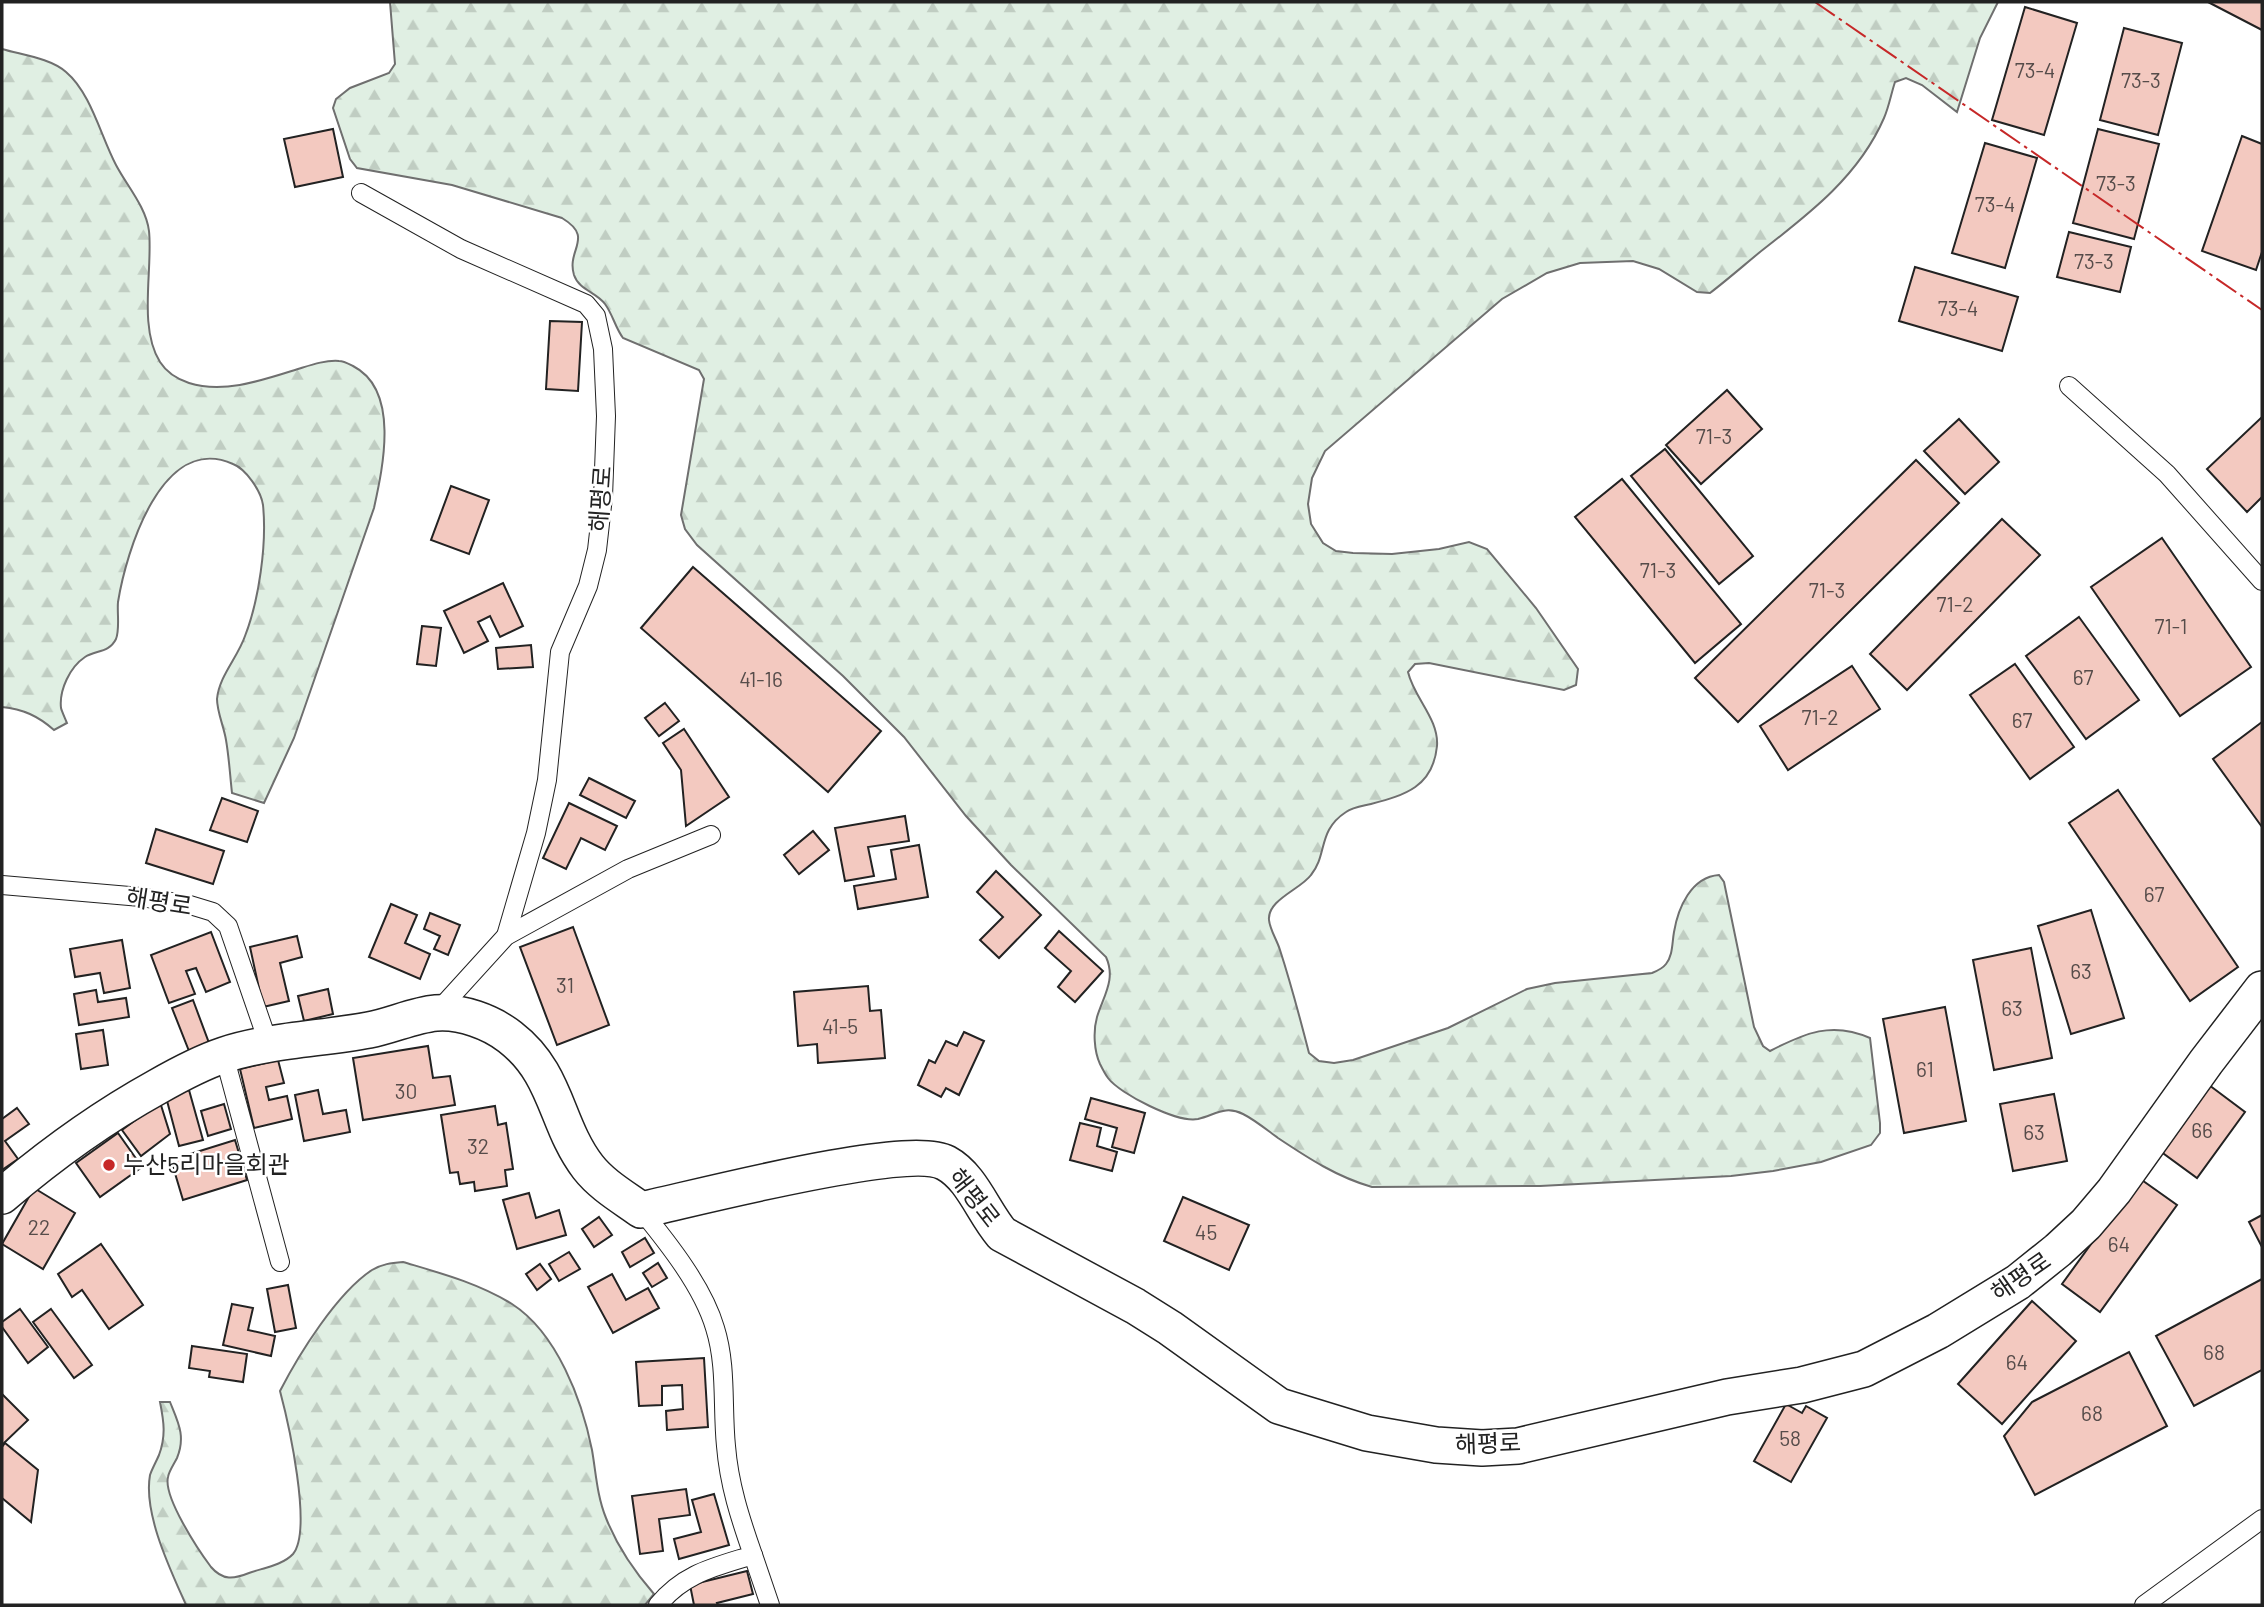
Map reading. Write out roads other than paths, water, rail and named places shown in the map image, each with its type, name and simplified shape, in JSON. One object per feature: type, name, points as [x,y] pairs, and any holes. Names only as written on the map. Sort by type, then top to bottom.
[{"type":"street","name":"해평로","points":[[641,1210],[841,1167],[930,1157],[946,1163],[961,1174],[989,1219],[1002,1234],[1135,1306],[1279,1406],[1367,1433],[1436,1445],[1482,1448],[1518,1446],[1727,1397],[1802,1385],[1864,1369],[1938,1331],[2018,1282],[2058,1251],[2107,1199],[2262,989]]},
{"type":"street","points":[[2,1196],[62,1146],[125,1105],[187,1070],[224,1055],[269,1045],[369,1030],[436,1013],[467,1017],[489,1024],[528,1053],[545,1076],[574,1144],[588,1167],[609,1188],[641,1210]]},
{"type":"lane","name":"해평로","points":[[361,193],[461,249],[586,304],[597,316],[603,349],[606,429],[597,550],[588,586],[560,652],[547,780],[536,833],[506,936]]},
{"type":"lane","points":[[2069,386],[2167,474],[2262,581]]},
{"type":"lane","name":"해평로","points":[[436,1013],[506,936],[628,869],[711,835]]},
{"type":"lane","name":"해평로","points":[[2,885],[141,897],[190,905],[213,912],[228,926],[269,1045]]},
{"type":"lane","points":[[224,1055],[280,1262]]},
{"type":"lane","points":[[641,1210],[665,1240],[701,1297],[715,1328],[723,1378],[729,1480],[770,1605]]},
{"type":"lane","points":[[2144,1605],[2262,1520]]},
{"type":"lane","points":[[658,1605],[683,1580],[704,1570],[753,1555]]},
{"type":"place","name":"누산5리마을회관","points":[[109,1165]]}]
